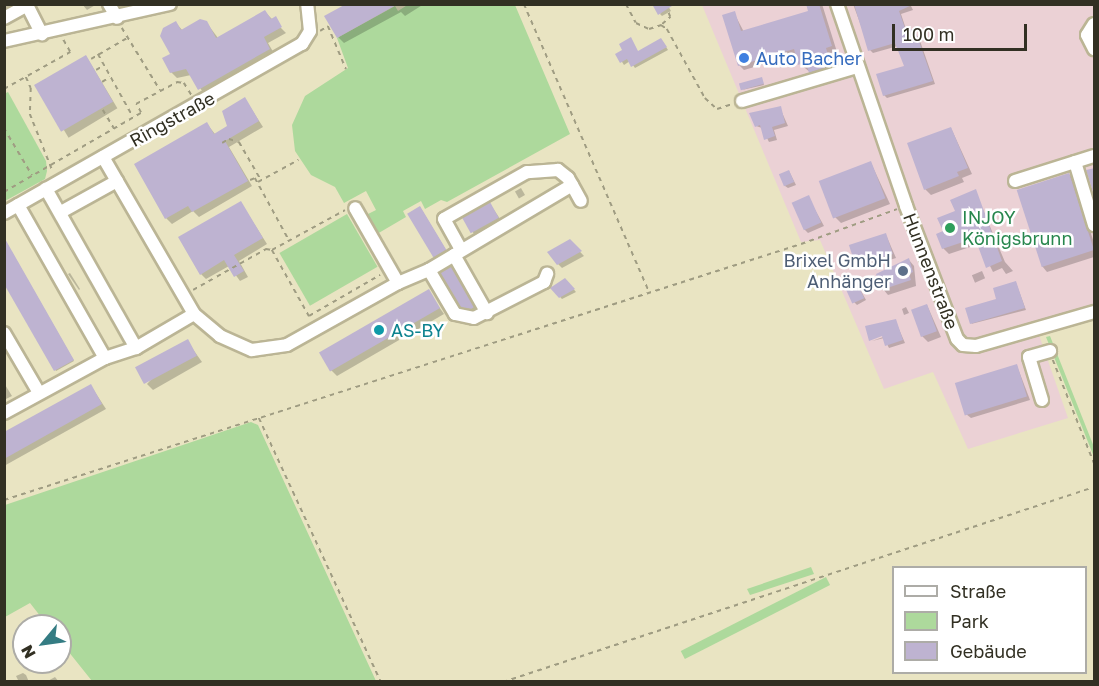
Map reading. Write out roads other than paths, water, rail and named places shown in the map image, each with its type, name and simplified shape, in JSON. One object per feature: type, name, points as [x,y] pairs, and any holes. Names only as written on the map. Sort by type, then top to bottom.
[{"type":"street","points":[[109,4],[117,18]]},
{"type":"street","name":"Ringstraße","points":[[4,213],[199,106],[305,39],[310,31],[307,4]]},
{"type":"street","name":"Hunnenstraße","points":[[837,4],[906,206],[957,339],[963,345],[976,346],[1095,312]]},
{"type":"street","points":[[4,18],[27,5],[42,34]]},
{"type":"street","points":[[4,41],[168,5]]},
{"type":"street","points":[[1095,24],[1087,35],[1095,49]]},
{"type":"street","points":[[742,101],[857,67]]},
{"type":"street","points":[[1015,182],[1095,156]]},
{"type":"street","points":[[103,157],[194,314],[237,346],[269,350],[288,345],[398,284],[429,270],[572,185]]},
{"type":"street","points":[[1075,162],[1095,225]]},
{"type":"street","points":[[487,313],[444,219],[527,172],[558,170],[572,185],[581,201]]},
{"type":"street","points":[[60,212],[117,181]]},
{"type":"street","points":[[46,189],[136,348]]},
{"type":"street","points":[[18,205],[105,358]]},
{"type":"street","points":[[352,208],[398,284]]},
{"type":"street","points":[[429,270],[460,318],[474,318],[487,313],[544,282],[547,274]]},
{"type":"street","points":[[4,413],[105,358],[136,348],[194,314]]},
{"type":"street","points":[[4,333],[39,393]]},
{"type":"street","points":[[1042,400],[1029,357],[1050,351]]},
{"type":"place","name":"Auto Bacher","points":[[744,58]]},
{"type":"place","name":"INJOY Königsbrunn","points":[[950,228]]},
{"type":"place","name":"Brixel GmbH Anhänger","points":[[903,271]]},
{"type":"place","name":"AS-BY","points":[[379,330]]}]
